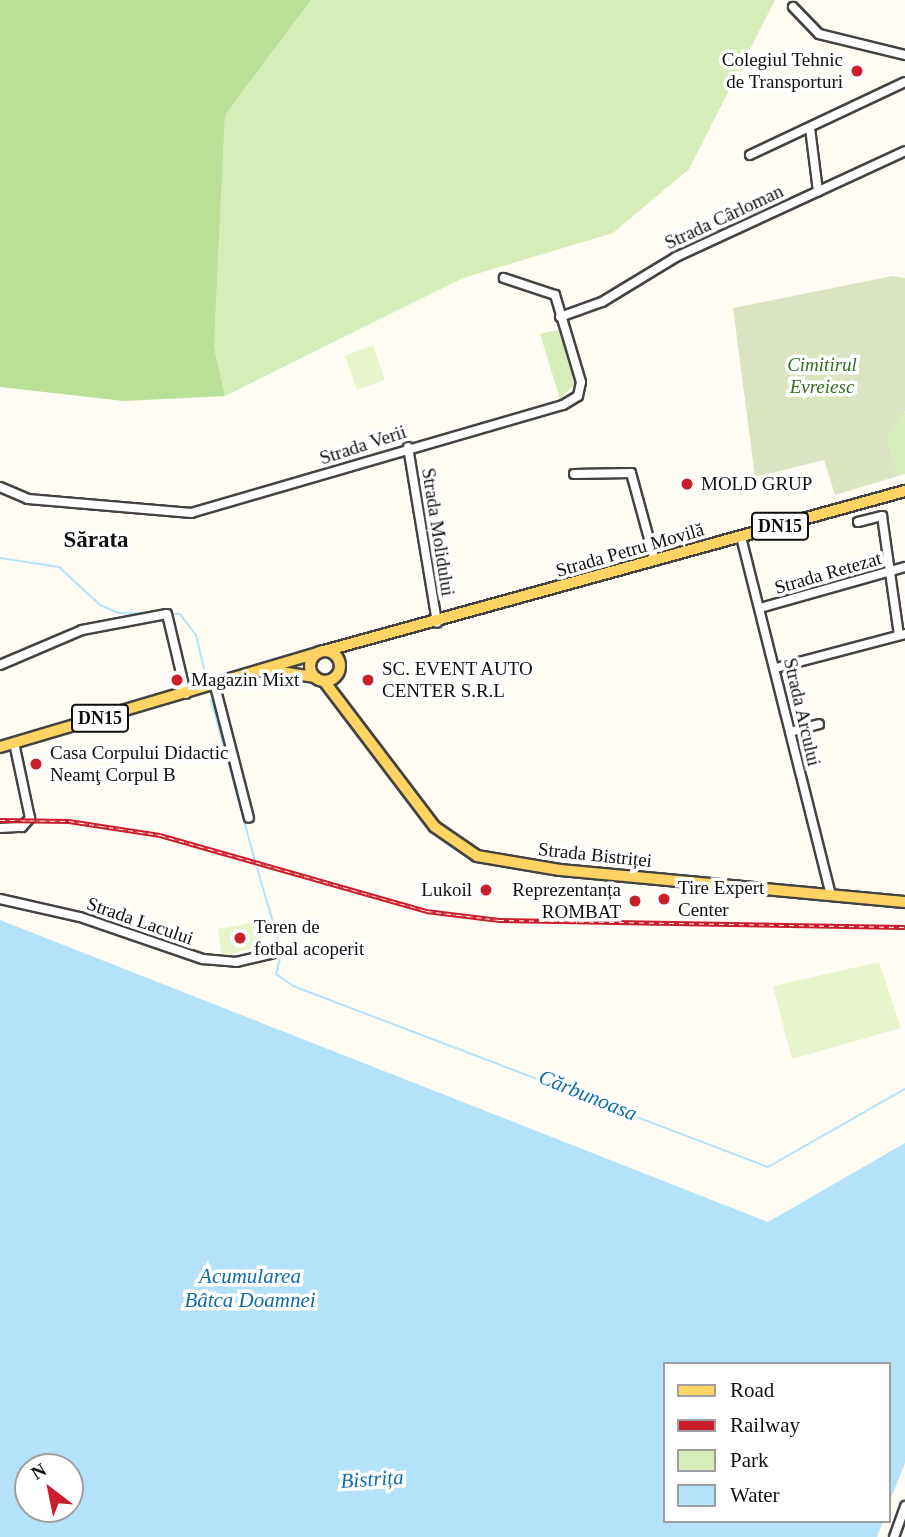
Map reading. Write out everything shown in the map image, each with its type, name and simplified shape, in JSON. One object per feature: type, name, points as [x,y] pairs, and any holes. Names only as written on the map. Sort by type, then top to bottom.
[{"type":"main road","name":"Strada Petru Movilă","points":[[0,747],[268,671],[321,652],[365,644],[905,491]]},
{"type":"main road","name":"Strada Petru Movilă","points":[[339,669],[365,644]]},
{"type":"main road","points":[[319,679],[310,664],[321,652],[339,669]]},
{"type":"main road","name":"DN15","points":[[319,679],[339,669]]},
{"type":"main road","name":"Strada Bistriței","points":[[339,669],[351,710]]},
{"type":"main road","name":"Strada Petru Movilă","points":[[268,671],[319,679]]},
{"type":"main road","name":"Strada Bistriței","points":[[319,679],[351,710],[435,827],[477,856],[559,870],[905,902]]},
{"type":"street","points":[[793,7],[819,34],[905,55]]},
{"type":"street","points":[[750,155],[905,82]]},
{"type":"street","points":[[810,128],[818,191]]},
{"type":"street","name":"Strada Cârloman","points":[[560,317],[602,303],[676,257],[905,151]]},
{"type":"street","name":"Strada Verii","points":[[0,487],[28,499],[191,513],[578,396],[580,373],[550,291],[504,278]]},
{"type":"street","name":"Strada Molidului","points":[[408,447],[438,623]]},
{"type":"street","points":[[574,474],[631,473],[655,561]]},
{"type":"street","points":[[776,668],[902,635],[882,516],[858,522]]},
{"type":"street","name":"Strada Arcului","points":[[741,537],[831,894]]},
{"type":"street","name":"Strada Retezat","points":[[760,608],[890,576],[905,567]]},
{"type":"street","points":[[0,665],[82,630],[167,614],[186,694]]},
{"type":"street","points":[[215,686],[249,818]]},
{"type":"street","points":[[790,732],[819,724]]},
{"type":"street","points":[[0,828],[22,827],[30,818],[14,743]]},
{"type":"street","name":"Strada Lacului","points":[[0,899],[80,917],[203,959],[236,962],[271,954]]},
{"type":"street","points":[[894,1537],[905,1506]]},
{"type":"green space","points":[[0,0],[311,0],[225,115],[214,347],[225,396],[124,401],[0,387]]},
{"type":"green space","points":[[311,0],[775,0],[689,169],[613,233],[463,278],[225,396],[214,347],[225,115]]},
{"type":"green space","name":"Cimitirul Evreiesc","points":[[892,276],[905,278],[905,411],[888,437],[898,476],[835,495],[824,460],[755,477],[733,308]]},
{"type":"green space","points":[[558,330],[578,381],[560,399],[540,334]]},
{"type":"green space","points":[[373,345],[385,380],[357,390],[345,356]]},
{"type":"green space","points":[[905,411],[905,474],[898,476],[888,437]]},
{"type":"green space","name":"Teren de fotbal acoperit","points":[[258,922],[263,946],[222,956],[218,929]]},
{"type":"green space","points":[[879,962],[901,1028],[792,1059],[773,986]]},
{"type":"water","name":"Acumularea Bâtca Doamnei","points":[[0,920],[768,1222],[905,1143],[905,1463],[891,1498],[891,1362],[664,1362],[664,1523],[882,1523],[877,1537],[0,1537]]},
{"type":"waterway","points":[[0,558],[59,567],[100,605],[119,613],[180,614],[196,635],[206,677]]},
{"type":"waterway","name":"Cărbunoasa","points":[[211,700],[255,861]]},
{"type":"waterway","name":"Cărbunoasa","points":[[257,868],[281,949]]},
{"type":"waterway","name":"Cărbunoasa","points":[[280,959],[276,974],[293,986],[768,1167],[905,1089]]},
{"type":"railway","points":[[0,820],[69,821],[160,835],[426,911],[499,920],[905,927]]},
{"type":"place","name":"Colegiul Tehnic de Transporturi","points":[[857,71]]},
{"type":"place","name":"MOLD GRUP","points":[[687,484]]},
{"type":"place","name":"Magazin Mixt","points":[[177,680]]},
{"type":"place","name":"SC. EVENT AUTO CENTER S.R.L","points":[[368,680]]},
{"type":"place","name":"Casa Corpului Didactic Neamţ Corpul B","points":[[36,764]]},
{"type":"place","name":"Lukoil","points":[[486,890]]},
{"type":"place","name":"Tire Expert Center","points":[[664,899]]},
{"type":"place","name":"Reprezentanța ROMBAT","points":[[635,901]]},
{"type":"place","name":"Teren de fotbal acoperit","points":[[240,938]]},
{"type":"district","name":"Sărata","points":[[96,540]]},
{"type":"water label","name":"Bistrița","points":[[372,1479]]}]
